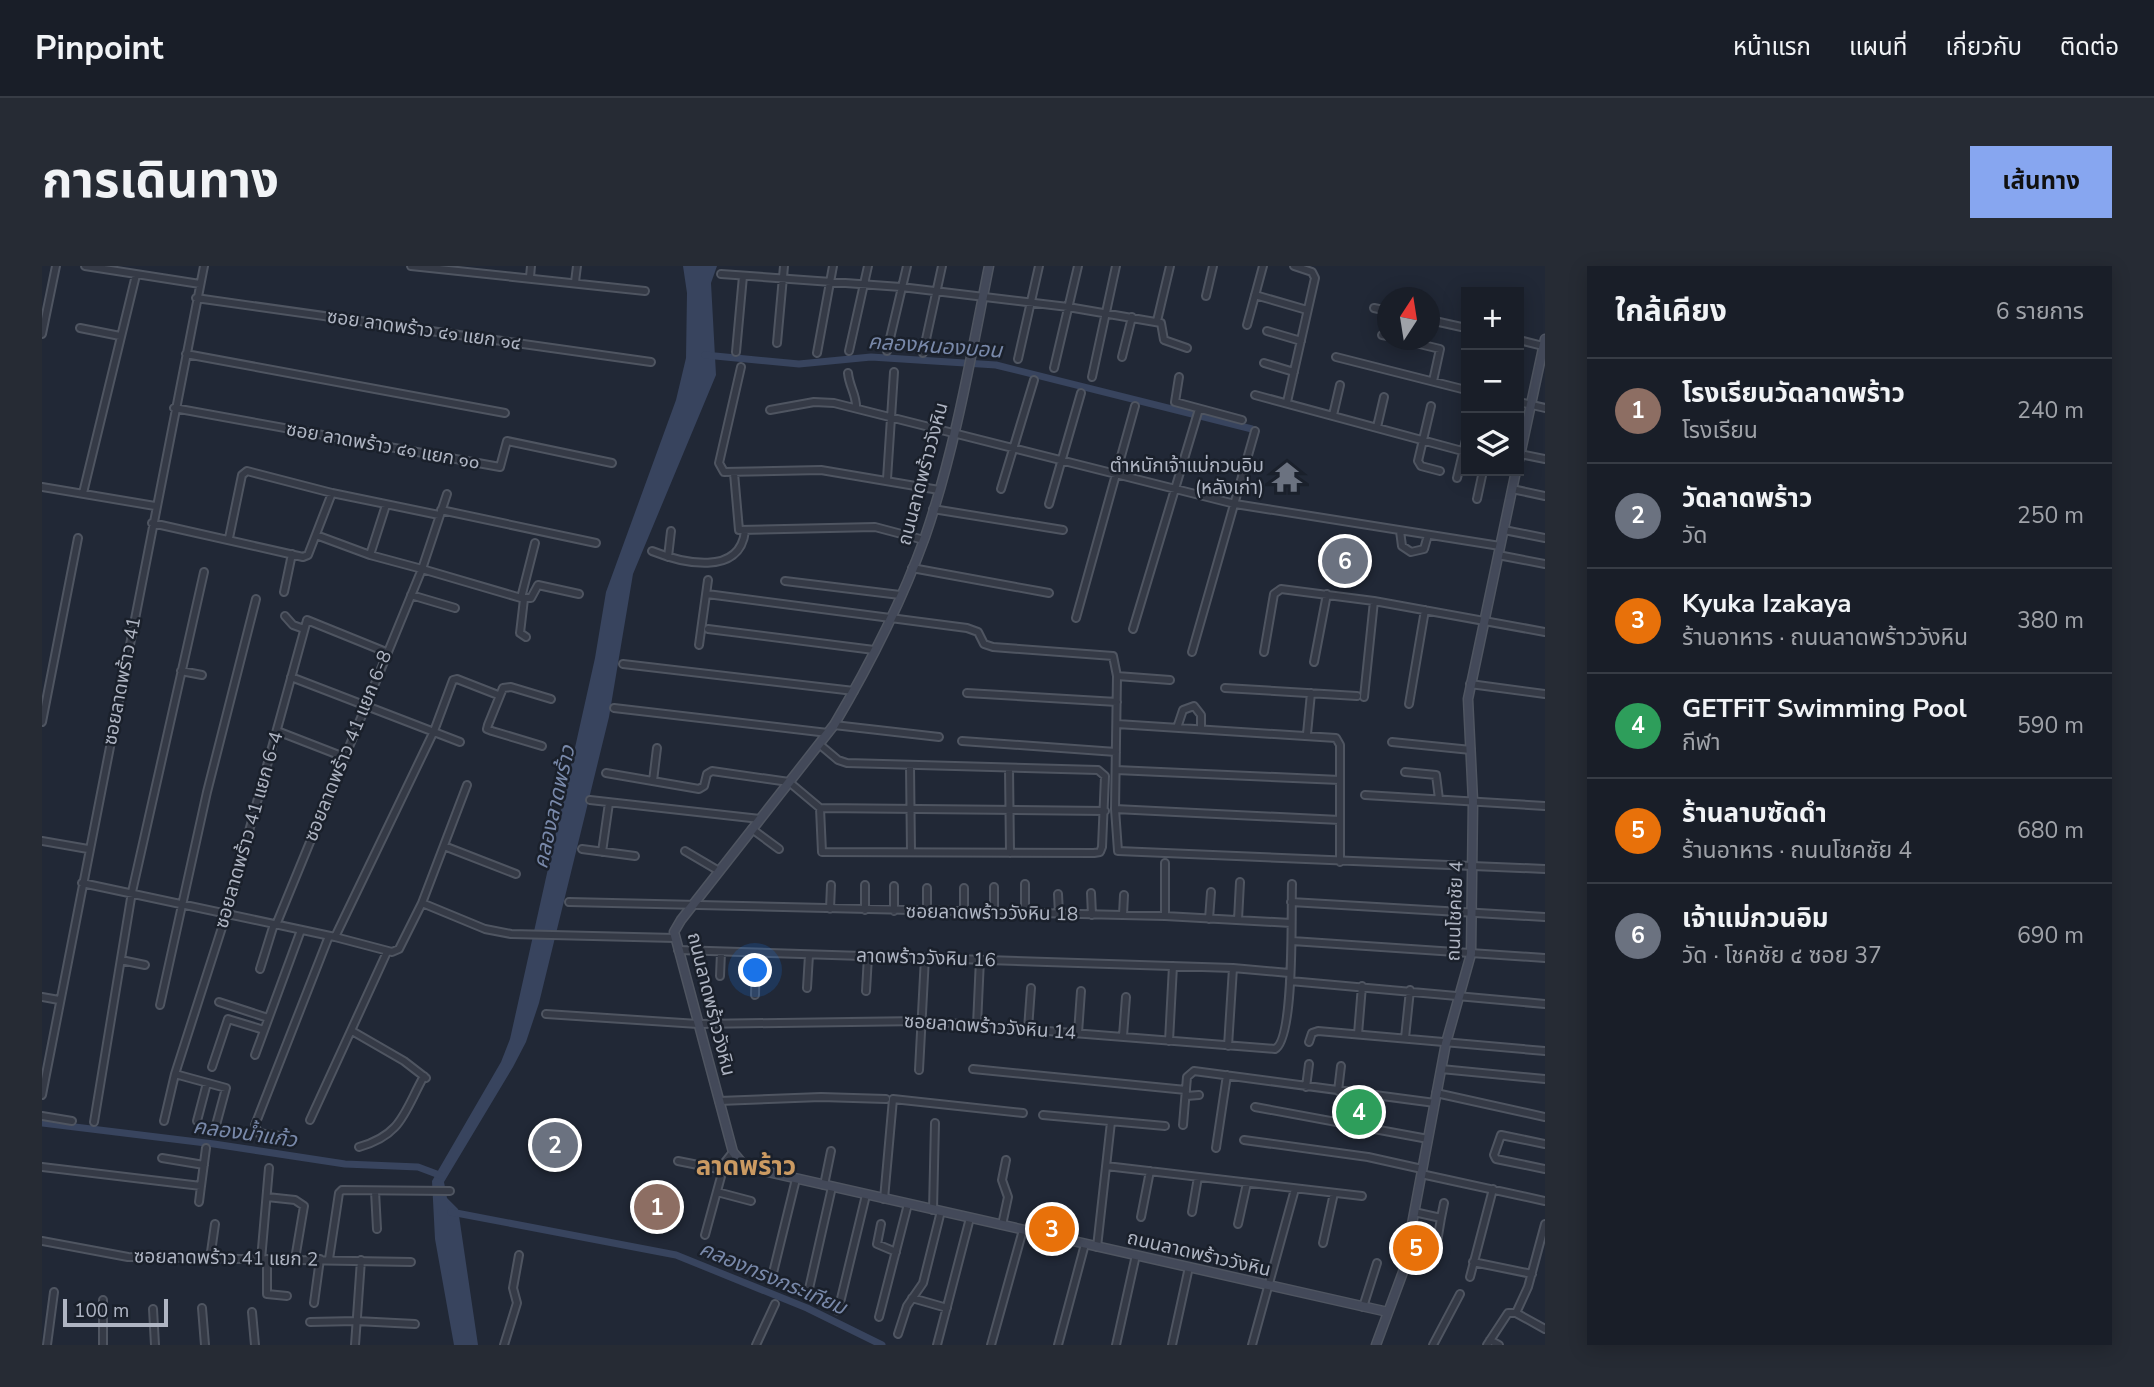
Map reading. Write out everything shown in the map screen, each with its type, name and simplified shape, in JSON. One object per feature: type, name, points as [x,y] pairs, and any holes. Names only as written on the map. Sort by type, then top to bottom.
[{"type":"main road","name":"ถนนลาดพร้าววังหิน","points":[[989,266],[939,490],[924,540],[889,619],[834,725],[677,925],[674,938],[733,1152],[743,1164],[759,1170],[1388,1312]]},
{"type":"main road","points":[[1524,435],[1543,359],[1544,342]]},
{"type":"main road","name":"ถนนโชคชัย 4","points":[[1376,1345],[1403,1272],[1446,1043],[1462,996],[1471,954],[1473,801],[1468,714],[1470,684],[1515,476]]},
{"type":"street","points":[[42,334],[56,266]]},
{"type":"street","points":[[85,266],[200,284]]},
{"type":"street","name":"ซอยลาดพร้าว 41","points":[[42,1095],[174,408],[204,266]]},
{"type":"street","points":[[411,266],[645,291]]},
{"type":"street","points":[[530,277],[531,266]]},
{"type":"street","points":[[575,282],[577,266]]},
{"type":"street","points":[[777,343],[784,266]]},
{"type":"street","points":[[817,353],[833,266]]},
{"type":"street","points":[[849,351],[868,266]]},
{"type":"street","points":[[887,351],[907,266]]},
{"type":"street","points":[[923,353],[942,266]]},
{"type":"street","points":[[1018,359],[1039,266]]},
{"type":"street","points":[[1054,368],[1078,266]]},
{"type":"street","points":[[1093,377],[1116,266]]},
{"type":"street","points":[[1157,321],[1170,266]]},
{"type":"street","points":[[1206,296],[1213,266]]},
{"type":"street","points":[[1247,325],[1263,266]]},
{"type":"street","points":[[1287,402],[1315,274],[1294,266]]},
{"type":"street","points":[[721,274],[864,283],[1105,312],[1157,321],[1163,324],[1164,340],[1187,348]]},
{"type":"street","points":[[83,493],[136,275]]},
{"type":"street","points":[[736,352],[743,276]]},
{"type":"street","points":[[1255,295],[1307,310]]},
{"type":"street","name":"ซอย ลาดพร้าว ๔๑ แยก ๑๔","points":[[196,298],[651,362]]},
{"type":"street","points":[[1122,357],[1132,317]]},
{"type":"street","points":[[1440,322],[1461,327]]},
{"type":"street","points":[[80,328],[120,336]]},
{"type":"street","points":[[1267,331],[1301,341]]},
{"type":"street","points":[[1524,340],[1544,342]]},
{"type":"street","points":[[1433,382],[1440,350]]},
{"type":"street","points":[[186,354],[505,413]]},
{"type":"street","points":[[1336,358],[1461,389]]},
{"type":"street","points":[[1264,363],[1294,372]]},
{"type":"street","points":[[741,367],[719,463],[724,472],[821,470],[887,479],[939,490]]},
{"type":"street","points":[[887,479],[894,372]]},
{"type":"street","points":[[848,373],[849,387],[856,399],[856,408]]},
{"type":"street","points":[[1180,377],[1175,402],[1197,415],[1242,420]]},
{"type":"street","points":[[1001,489],[1034,380]]},
{"type":"street","points":[[1333,415],[1340,386]]},
{"type":"street","points":[[1049,504],[1081,393]]},
{"type":"street","points":[[1255,395],[1461,451]]},
{"type":"street","points":[[1377,427],[1384,397]]},
{"type":"street","points":[[770,410],[814,402],[856,408],[1235,504],[1428,535],[1545,564]]},
{"type":"street","points":[[1524,403],[1545,408]]},
{"type":"street","points":[[1076,618],[1135,406]]},
{"type":"street","points":[[1431,406],[1419,464],[1440,471]]},
{"type":"street","name":"ซอย ลาดพร้าว ๔๑ แยก ๑๐","points":[[174,408],[500,467],[507,441],[612,463]]},
{"type":"street","points":[[1133,629],[1197,415]]},
{"type":"street","points":[[1192,652],[1255,431]]},
{"type":"street","points":[[1524,457],[1545,459]]},
{"type":"street","points":[[1457,478],[1461,465]]},
{"type":"street","points":[[229,538],[244,472],[386,505],[440,512],[596,543]]},
{"type":"street","points":[[734,473],[738,526],[745,531],[875,527],[924,540]]},
{"type":"street","points":[[1477,499],[1482,476]]},
{"type":"street","points":[[42,487],[155,506]]},
{"type":"street","points":[[1512,489],[1545,496]]},
{"type":"street","points":[[152,523],[292,554],[308,555],[332,493]]},
{"type":"street","name":"ซอยลาดพร้าว 41 แยก 6-8","points":[[260,969],[275,925],[422,569],[447,494]]},
{"type":"street","points":[[370,555],[386,505]]},
{"type":"street","points":[[933,509],[1063,530]]},
{"type":"street","points":[[1504,530],[1545,538]]},
{"type":"street","points":[[668,557],[671,531]]},
{"type":"street","points":[[652,551],[668,557],[708,562],[731,559],[742,547],[745,531]]},
{"type":"street","points":[[1400,531],[1402,546],[1411,552],[1424,549],[1428,535]]},
{"type":"street","points":[[316,535],[370,555],[523,599],[531,598],[538,585],[579,594]]},
{"type":"street","points":[[42,722],[78,538]]},
{"type":"street","points":[[526,637],[520,632],[523,599],[535,543]]},
{"type":"street","points":[[285,592],[292,554]]},
{"type":"street","points":[[912,568],[1049,593]]},
{"type":"street","points":[[94,1122],[132,892],[204,572]]},
{"type":"street","points":[[699,645],[708,580]]},
{"type":"street","points":[[785,580],[900,595]]},
{"type":"street","points":[[1264,652],[1276,591],[1327,594],[1374,601],[1545,632]]},
{"type":"street","points":[[707,594],[974,629],[984,644],[993,647],[1107,654],[1116,661],[1117,676],[1115,809],[1118,851],[1545,869]]},
{"type":"street","points":[[1314,662],[1327,594]]},
{"type":"street","points":[[411,595],[455,608]]},
{"type":"street","points":[[160,1005],[207,792],[256,599]]},
{"type":"street","points":[[1225,688],[1360,696],[1374,601]]},
{"type":"street","points":[[1409,704],[1425,610]]},
{"type":"street","points":[[285,616],[293,625],[304,629],[307,620],[310,620],[386,652]]},
{"type":"street","name":"ซอยลาดพร้าว 41 แยก 6-4","points":[[164,1121],[175,1073],[226,915],[304,629]]},
{"type":"street","points":[[708,629],[874,650]]},
{"type":"street","points":[[623,664],[854,691]]},
{"type":"street","points":[[181,671],[202,675]]},
{"type":"street","points":[[1117,676],[1170,680]]},
{"type":"street","points":[[291,677],[460,742]]},
{"type":"street","points":[[280,1136],[258,1133],[255,1125],[332,936],[434,731],[454,679],[498,695]]},
{"type":"street","points":[[1470,684],[1545,694]]},
{"type":"street","points":[[542,746],[487,729],[498,695],[506,686],[551,699]]},
{"type":"street","points":[[967,692],[1117,702]]},
{"type":"street","points":[[1307,734],[1311,693]]},
{"type":"street","points":[[1177,728],[1183,710],[1194,706],[1201,715],[1201,729]]},
{"type":"street","points":[[614,709],[828,733]]},
{"type":"street","points":[[1117,724],[1307,734],[1326,736],[1339,741],[1340,862]]},
{"type":"street","points":[[834,725],[939,737]]},
{"type":"street","points":[[276,731],[344,757]]},
{"type":"street","points":[[962,741],[1116,752]]},
{"type":"street","points":[[1392,742],[1471,750]]},
{"type":"street","points":[[819,744],[838,760],[847,763],[1103,771],[1105,811],[1100,852],[911,852],[820,851],[820,808]]},
{"type":"street","points":[[653,781],[657,748]]},
{"type":"street","points":[[910,766],[911,852]]},
{"type":"street","points":[[1009,768],[1010,853]]},
{"type":"street","points":[[1116,770],[1340,780]]},
{"type":"street","points":[[606,773],[699,789],[704,786],[707,774],[712,771],[789,782],[820,808],[1105,811]]},
{"type":"street","points":[[1405,772],[1436,775],[1439,799]]},
{"type":"street","points":[[82,883],[332,936],[387,953],[399,949],[422,903],[467,785]]},
{"type":"street","points":[[1365,795],[1545,806]]},
{"type":"street","points":[[590,800],[760,819]]},
{"type":"street","points":[[602,852],[609,803]]},
{"type":"street","points":[[1115,809],[1340,820]]},
{"type":"street","points":[[752,829],[779,849]]},
{"type":"street","points":[[42,841],[88,849]]},
{"type":"street","points":[[444,846],[516,874]]},
{"type":"street","points":[[582,849],[635,856]]},
{"type":"street","points":[[685,851],[719,871]]},
{"type":"street","points":[[1165,916],[1166,863]]},
{"type":"street","points":[[1238,920],[1240,882]]},
{"type":"street","points":[[1025,884],[1025,913]]},
{"type":"street","points":[[1289,977],[1292,884]]},
{"type":"street","points":[[830,909],[831,885]]},
{"type":"street","points":[[865,885],[865,910]]},
{"type":"street","points":[[894,886],[894,911]]},
{"type":"street","points":[[994,887],[994,913]]},
{"type":"street","points":[[927,888],[927,911]]},
{"type":"street","points":[[964,888],[964,912]]},
{"type":"street","points":[[1209,919],[1211,892]]},
{"type":"street","points":[[1091,893],[1092,915]]},
{"type":"street","points":[[1058,894],[1059,914]]},
{"type":"street","points":[[1123,915],[1124,895]]},
{"type":"street","name":"ซอยลาดพร้าววังหิน 18","points":[[569,902],[1165,916],[1291,923]]},
{"type":"street","points":[[1291,902],[1472,915],[1545,917]]},
{"type":"street","points":[[422,903],[485,929],[511,934],[674,938]]},
{"type":"street","points":[[255,1055],[301,930]]},
{"type":"street","points":[[1292,941],[1545,958]]},
{"type":"street","name":"ลาดพร้าววังหิน 16","points":[[678,950],[1233,968],[1362,986],[1545,1004]]},
{"type":"street","points":[[720,976],[721,952]]},
{"type":"street","points":[[310,1120],[387,953]]},
{"type":"street","points":[[755,953],[755,995]]},
{"type":"street","points":[[807,988],[809,955]]},
{"type":"street","points":[[866,991],[868,956]]},
{"type":"street","points":[[919,1070],[925,957]]},
{"type":"street","points":[[977,1025],[980,959]]},
{"type":"street","points":[[121,960],[145,965]]},
{"type":"street","points":[[1169,1041],[1173,966]]},
{"type":"street","points":[[1228,1046],[1233,968]]},
{"type":"street","name":"ซอยลาดพร้าววังหิน 14","points":[[547,1014],[698,1024],[922,1021],[1276,1049],[1280,1046],[1289,977]]},
{"type":"street","points":[[1357,1034],[1362,986]]},
{"type":"street","points":[[1028,1029],[1031,988]]},
{"type":"street","points":[[1405,1038],[1410,990]]},
{"type":"street","points":[[1078,1033],[1081,991]]},
{"type":"street","points":[[1231,996],[1240,997]]},
{"type":"street","points":[[42,997],[59,1000]]},
{"type":"street","points":[[1123,1036],[1126,997]]},
{"type":"street","points":[[219,1002],[268,1018]]},
{"type":"street","points":[[212,1067],[228,1020],[264,1030]]},
{"type":"street","points":[[42,1031],[53,1033]]},
{"type":"street","points":[[352,1031],[425,1077],[393,1132],[381,1141],[359,1147]]},
{"type":"street","points":[[1309,1042],[1312,1032],[1318,1031],[1545,1052]]},
{"type":"street","points":[[1306,1087],[1309,1063]]},
{"type":"street","points":[[1338,1091],[1341,1066]]},
{"type":"street","points":[[973,1069],[1199,1095]]},
{"type":"street","points":[[1441,1069],[1545,1079]]},
{"type":"street","points":[[175,1073],[226,1088],[216,1125]]},
{"type":"street","points":[[1183,1125],[1189,1073],[1227,1075],[1338,1091],[1436,1098],[1545,1117]]},
{"type":"street","points":[[1216,1148],[1227,1075]]},
{"type":"street","points":[[197,1121],[207,1083]]},
{"type":"street","points":[[719,1101],[821,1097],[889,1099],[1023,1113]]},
{"type":"street","points":[[884,1199],[889,1099]]},
{"type":"street","points":[[1255,1107],[1428,1139]]},
{"type":"street","points":[[1043,1115],[1165,1126]]},
{"type":"street","points":[[42,1116],[72,1121]]},
{"type":"street","points":[[1097,1247],[1111,1122]]},
{"type":"street","points":[[898,1334],[912,1298],[923,1283],[937,1211],[935,1123]]},
{"type":"street","points":[[1545,1144],[1501,1135],[1497,1138],[1494,1155],[1496,1159],[1545,1169]]},
{"type":"street","points":[[1244,1140],[1356,1155],[1545,1201]]},
{"type":"street","points":[[199,1202],[206,1148]]},
{"type":"street","points":[[808,1293],[828,1186],[831,1151]]},
{"type":"street","points":[[705,1235],[723,1170],[733,1152]]},
{"type":"street","points":[[162,1158],[204,1165]]},
{"type":"street","points":[[1002,1225],[1008,1197],[1002,1180],[1006,1160]]},
{"type":"street","points":[[678,1161],[723,1170]]},
{"type":"street","points":[[1106,1166],[1362,1196]]},
{"type":"street","points":[[42,1167],[201,1186]]},
{"type":"street","points":[[270,1168],[264,1259],[267,1294],[287,1296]]},
{"type":"street","points":[[1141,1217],[1150,1171]]},
{"type":"street","points":[[1192,1212],[1198,1177]]},
{"type":"street","points":[[771,1281],[796,1179]]},
{"type":"street","points":[[1238,1224],[1247,1183]]},
{"type":"street","points":[[1252,1345],[1296,1189]]},
{"type":"street","points":[[1470,1277],[1493,1189]]},
{"type":"street","points":[[329,1259],[339,1193],[346,1190],[450,1191]]},
{"type":"street","points":[[375,1191],[377,1229]]},
{"type":"street","points":[[716,1192],[751,1201]]},
{"type":"street","points":[[1323,1243],[1334,1193]]},
{"type":"street","points":[[838,1311],[866,1195]]},
{"type":"street","points":[[267,1196],[295,1200],[304,1206],[295,1259]]},
{"type":"street","points":[[1437,1242],[1444,1203]]},
{"type":"street","points":[[879,1317],[908,1204]]},
{"type":"street","points":[[1414,1212],[1441,1218]]},
{"type":"street","points":[[937,1345],[970,1218]]},
{"type":"street","points":[[210,1259],[215,1224]]},
{"type":"street","points":[[881,1224],[877,1244],[896,1252]]},
{"type":"street","points":[[1516,1313],[1532,1274],[1545,1224]]},
{"type":"street","points":[[991,1345],[1023,1230]]},
{"type":"street","name":"ซอยลาดพร้าว 41 แยก 2","points":[[42,1241],[128,1257],[411,1262]]},
{"type":"street","points":[[1058,1345],[1085,1244]]},
{"type":"street","points":[[504,1345],[517,1303],[513,1288],[519,1255]]},
{"type":"street","points":[[1116,1345],[1136,1255]]},
{"type":"street","points":[[314,1303],[320,1259]]},
{"type":"street","points":[[355,1345],[361,1260]]},
{"type":"street","points":[[1473,1262],[1532,1274]]},
{"type":"street","points":[[1363,1307],[1377,1263]]},
{"type":"street","points":[[1172,1345],[1189,1267]]},
{"type":"street","points":[[47,1345],[54,1292]]},
{"type":"street","points":[[1433,1345],[1460,1294]]},
{"type":"street","points":[[912,1298],[947,1308]]},
{"type":"street","points":[[103,1300],[103,1345]]},
{"type":"street","points":[[756,1345],[775,1304]]},
{"type":"street","points":[[202,1308],[205,1345]]},
{"type":"street","points":[[153,1309],[155,1345]]},
{"type":"street","points":[[252,1312],[254,1345]]},
{"type":"street","points":[[1499,1345],[1488,1342],[1506,1315],[1516,1313],[1545,1328]]},
{"type":"street","points":[[310,1322],[415,1324]]},
{"type":"water","points":[[683,266],[717,266],[711,283],[716,375],[633,574],[609,717],[539,1003],[526,1042],[444,1182],[447,1198],[458,1209],[478,1345],[454,1345],[435,1239],[432,1181],[501,1062],[510,1039],[595,658],[606,592],[676,400],[686,358],[687,293]]},
{"type":"water","points":[[1348,1103],[1370,1105],[1370,1122],[1348,1119]]},
{"type":"waterway","name":"คลองหนองบอน","points":[[705,355],[799,364],[871,357],[996,365],[1252,429]]},
{"type":"waterway","name":"คลองน้ำแก้ว","points":[[42,1123],[214,1144],[345,1164],[418,1167],[442,1176]]},
{"type":"waterway","name":"คลองทรงกระเทียม","points":[[451,1212],[676,1255],[807,1308],[882,1345]]},
{"type":"place","name":"ตำหนักเจ้าแม่กวนอิม (หลังเก่า)","points":[[1287,477]]},
{"type":"place","name":"เจ้าแม่กวนอิม","points":[[1345,561]]},
{"type":"place","name":"GETFiT Swimming Pool","points":[[1359,1112]]},
{"type":"place","name":"วัดลาดพร้าว","points":[[555,1145]]},
{"type":"place","name":"โรงเรียนวัดลาดพร้าว","points":[[657,1207]]},
{"type":"place","name":"Kyuka Izakaya","points":[[1052,1229]]},
{"type":"place","name":"ร้านลาบซัดดำ","points":[[1416,1248]]},
{"type":"district","name":"ลาดพร้าว","points":[[746,1166]]},
{"type":"water label","name":"คลองลาดพร้าว","points":[[554,807]]}]
